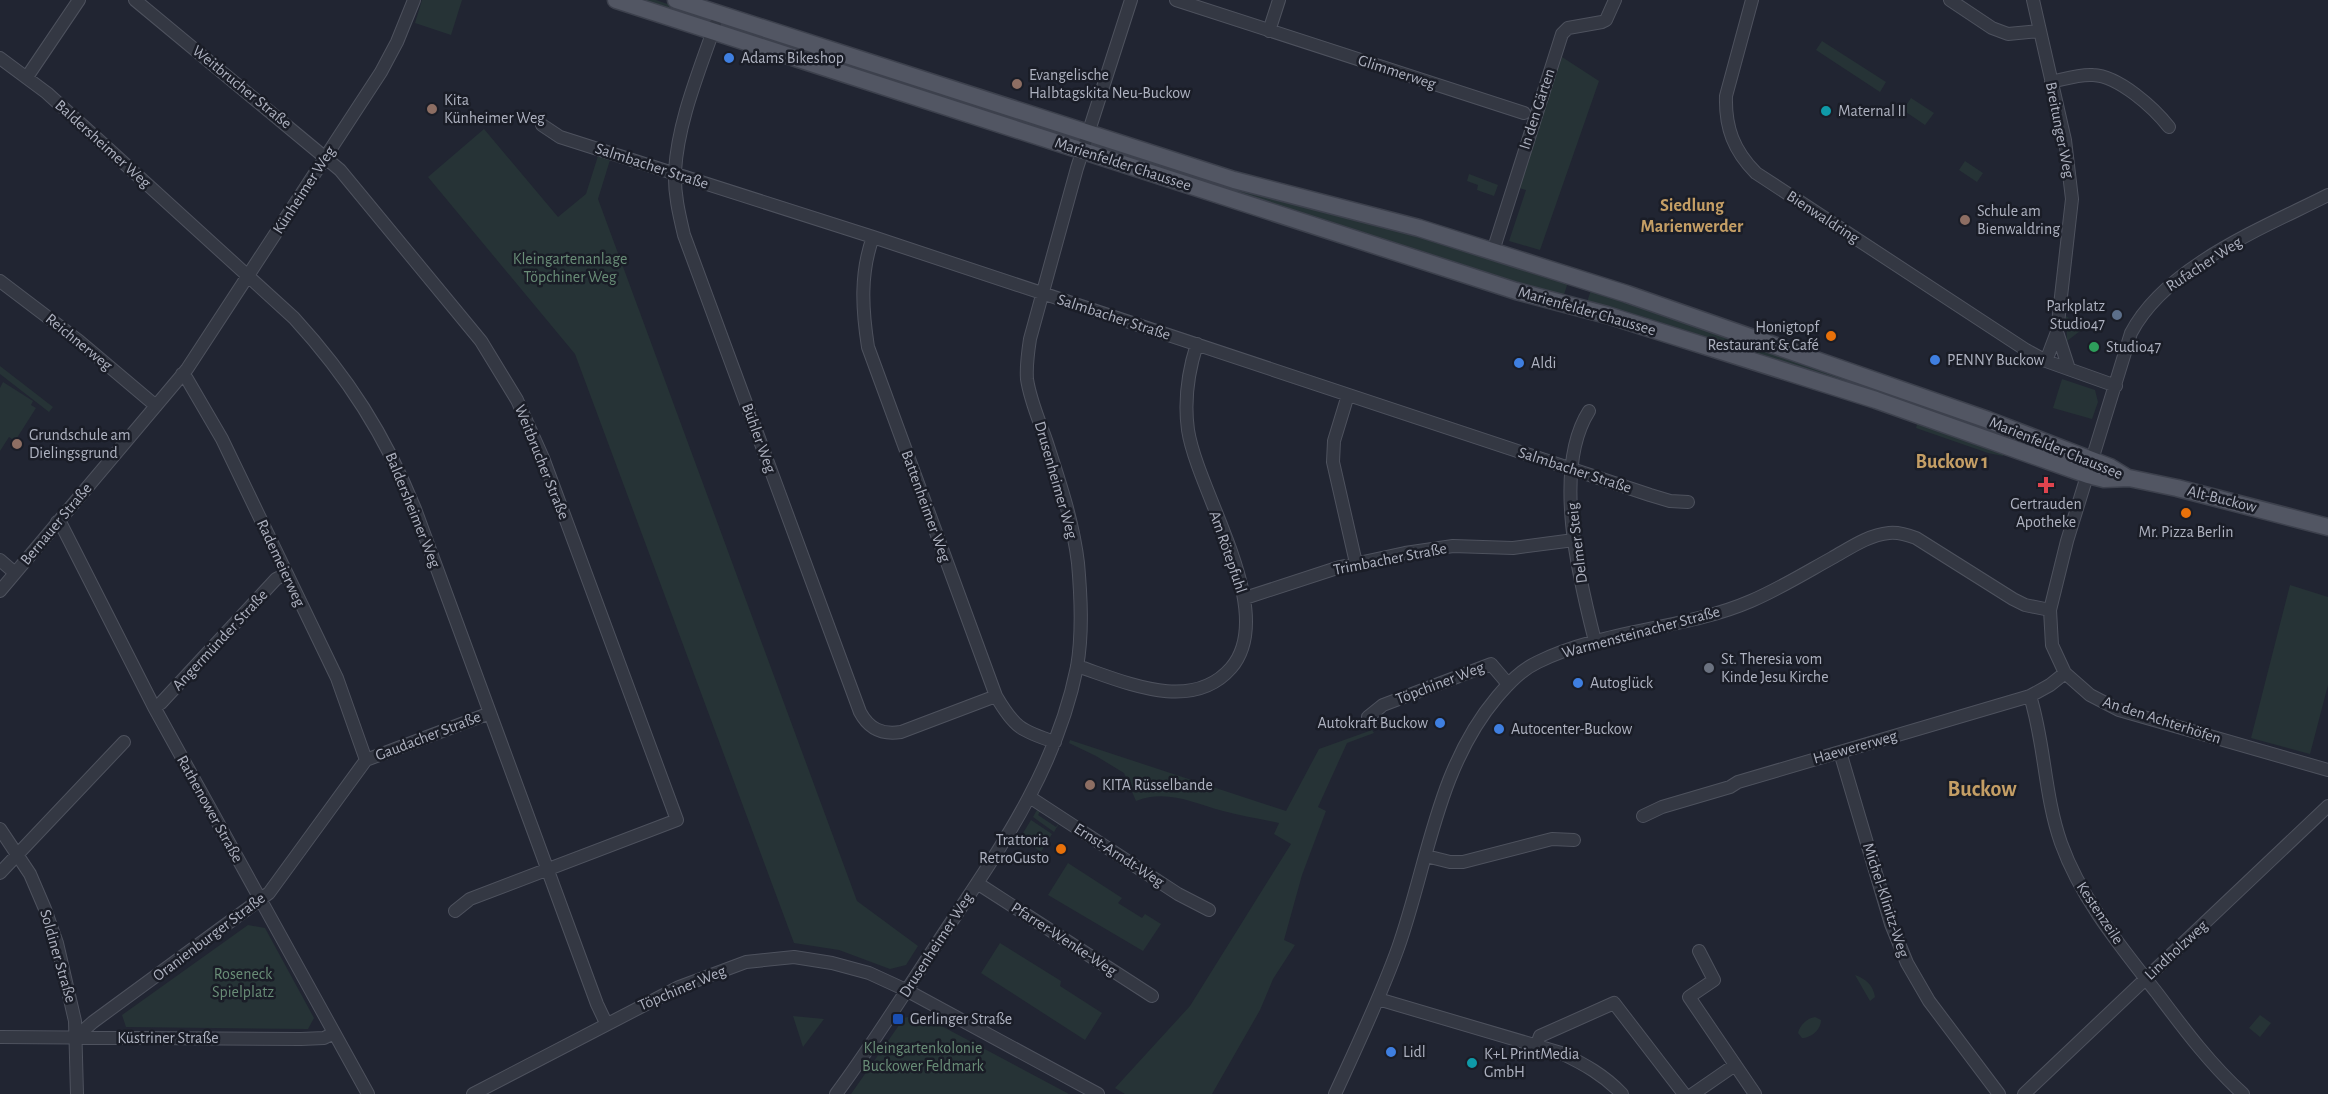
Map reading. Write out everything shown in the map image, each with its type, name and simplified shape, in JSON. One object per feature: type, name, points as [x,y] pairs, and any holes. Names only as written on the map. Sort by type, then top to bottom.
[{"type":"main road","name":"Marienfelder Chaussee","points":[[616,0],[1504,287],[1876,400],[2090,468]]},
{"type":"main road","name":"Marienfelder Chaussee","points":[[676,0],[1233,180],[1392,221],[1587,281],[1977,416],[2090,468],[2104,479],[2129,478]]},
{"type":"main road","points":[[1578,308],[1587,281]]},
{"type":"main road","name":"Alt-Buckow","points":[[2129,478],[2211,496],[2323,528]]},
{"type":"street","points":[[27,77],[79,0]]},
{"type":"street","name":"Weitbrucher Straße","points":[[135,0],[327,157],[481,341],[517,400],[543,458],[677,820],[470,899],[455,911]]},
{"type":"street","name":"Künheimer Weg","points":[[182,374],[327,157],[390,57],[414,0]]},
{"type":"street","name":"Drusenheimer Weg","points":[[836,1094],[878,1036],[1031,798],[1055,742],[1077,666],[1080,626],[1078,561],[1065,498],[1027,379],[1030,339],[1082,151],[1131,0]]},
{"type":"street","name":"Glimmerweg","points":[[1176,0],[1524,113]]},
{"type":"street","points":[[1269,31],[1279,0]]},
{"type":"street","name":"In den Gärten","points":[[1493,251],[1562,34],[1568,28],[1606,20],[1615,0]]},
{"type":"street","name":"Bienwaldring","points":[[1752,0],[1726,96],[1725,113],[1730,135],[1746,164],[1756,173],[2026,350],[2046,360]]},
{"type":"street","points":[[1950,0],[1992,28],[2008,34],[2040,31]]},
{"type":"street","name":"Breitunger Weg","points":[[2033,0],[2065,140],[2072,199],[2057,332],[2046,360]]},
{"type":"street","name":"Bühler Weg","points":[[718,14],[682,123],[675,173],[677,207],[684,235],[864,720],[879,732],[889,734],[901,732],[996,696]]},
{"type":"street","name":"Baldersheimer Weg","points":[[0,58],[27,77],[249,275],[294,318],[327,354],[352,387],[385,441],[416,509],[597,1004],[606,1023]]},
{"type":"street","points":[[2051,82],[2083,75],[2104,76],[2156,109],[2169,127]]},
{"type":"street","name":"Salmbacher Straße","points":[[543,124],[560,137],[873,237],[1670,501],[1688,502]]},
{"type":"street","name":"Rufacher Weg","points":[[2090,468],[2131,333],[2139,317],[2158,295],[2200,264],[2242,238],[2328,195]]},
{"type":"street","name":"Battenheimer Weg","points":[[873,237],[863,289],[868,347],[996,696],[1015,724],[1026,732],[1055,742]]},
{"type":"street","name":"Reichnerweg","points":[[0,281],[79,341],[156,406]]},
{"type":"street","name":"Breitunger Weg","points":[[2057,332],[2069,369]]},
{"type":"street","name":"Am Rötepfuhl","points":[[1077,666],[1153,690],[1180,692],[1208,685],[1228,672],[1241,652],[1247,627],[1245,598],[1195,457],[1188,430],[1186,403],[1188,379],[1197,344]]},
{"type":"street","points":[[2046,360],[2116,386]]},
{"type":"street","name":"Bernauer Straße","points":[[0,591],[182,374]]},
{"type":"street","name":"Rademeierweg","points":[[182,374],[222,439],[338,678],[366,760]]},
{"type":"street","points":[[1348,395],[1335,435],[1333,462],[1356,563]]},
{"type":"street","name":"Delmer Steig","points":[[1589,411],[1579,430],[1573,469],[1574,540],[1581,585],[1595,641]]},
{"type":"street","name":"An den Achterhöfen","points":[[2090,468],[2067,542],[2050,609],[2052,645],[2065,673],[2090,695],[2120,710],[2328,770]]},
{"type":"street","name":"Rathenower Straße","points":[[57,522],[62,526],[154,707],[368,1094]]},
{"type":"street","name":"Warmensteinacher Straße","points":[[1335,1094],[1378,999],[1411,911],[1441,802],[1463,748],[1487,709],[1508,684],[1536,663],[1595,641],[1734,608],[1860,543],[1888,533],[1916,538],[2013,599],[2025,605],[2050,609]]},
{"type":"street","name":"Trimbacher Straße","points":[[1245,598],[1356,563],[1445,547],[1513,548],[1574,540]]},
{"type":"street","points":[[0,560],[15,573]]},
{"type":"street","name":"Angermünder Straße","points":[[154,707],[161,703],[276,579],[286,574]]},
{"type":"street","name":"Töpchiner Weg","points":[[1368,717],[1383,705],[1491,664],[1508,684]]},
{"type":"street","name":"Haewererweg","points":[[1643,816],[1662,807],[1730,787],[1738,782],[2030,696],[2065,673]]},
{"type":"street","name":"Kestenzeile","points":[[2030,696],[2046,784],[2062,845],[2079,884],[2146,979],[2201,1051],[2243,1094]]},
{"type":"street","name":"Gaudacher Straße","points":[[366,760],[490,713]]},
{"type":"street","points":[[0,873],[124,742]]},
{"type":"street","name":"Michel-Klinitz-Weg","points":[[1840,752],[1891,924],[1908,964],[1929,1001],[1999,1094]]},
{"type":"street","name":"Oranienburger Straße","points":[[76,1037],[93,1022],[261,900],[273,888],[366,760]]},
{"type":"street","name":"Ernst-Arndt-Weg","points":[[1031,798],[1178,894],[1209,910]]},
{"type":"street","name":"Lindholzweg","points":[[2024,1094],[2328,806]]},
{"type":"street","name":"Soldiner Straße","points":[[0,829],[30,874],[57,943],[71,996],[76,1037],[77,1094]]},
{"type":"street","points":[[1426,856],[1450,862],[1463,862],[1552,839],[1574,840]]},
{"type":"street","name":"Pfarrer-Wenke-Weg","points":[[977,883],[1152,996]]},
{"type":"street","points":[[1699,951],[1714,980],[1685,998],[1755,1094]]},
{"type":"street","name":"Töpchiner Weg","points":[[473,1094],[673,989],[746,962],[799,957],[869,973],[906,990]]},
{"type":"street","points":[[906,990],[1098,1094]]},
{"type":"street","points":[[1378,999],[1537,1044],[1586,1065],[1607,1078],[1622,1094]]},
{"type":"street","points":[[1537,1044],[1540,1036],[1614,1003],[1684,1094]]},
{"type":"street","name":"Küstriner Straße","points":[[0,1037],[301,1039],[324,1038],[334,1033]]},
{"type":"street","points":[[1693,1094],[1735,1065]]},
{"type":"green space","points":[[422,0],[462,0],[451,35],[415,23]]},
{"type":"green space","points":[[627,0],[656,0],[711,19],[709,23]]},
{"type":"green space","points":[[761,36],[1052,130],[1050,132],[760,40]]},
{"type":"green space","points":[[1822,41],[1886,82],[1880,92],[1816,50]]},
{"type":"green space","points":[[1562,57],[1599,81],[1540,250],[1509,241],[1526,190],[1519,188]]},
{"type":"green space","points":[[1911,98],[1934,113],[1925,125],[1903,110]]},
{"type":"green space","name":"Kleingartenanlage Töpchiner Weg","points":[[484,129],[558,217],[586,194],[598,156],[610,160],[598,199],[857,901],[918,946],[906,965],[890,969],[839,950],[794,943],[575,354],[428,177]]},
{"type":"green space","points":[[1143,159],[1409,232],[1568,282],[1563,298],[1141,163]]},
{"type":"green space","points":[[1965,161],[1983,173],[1977,182],[1959,170]]},
{"type":"green space","points":[[1469,174],[1498,185],[1494,196],[1477,190],[1478,185],[1467,181]]},
{"type":"green space","points":[[1591,290],[2010,435],[2009,439],[1587,302]]},
{"type":"green space","points":[[2066,316],[2084,328],[2067,341]]},
{"type":"green space","points":[[0,366],[53,407],[49,412],[0,374]]},
{"type":"green space","points":[[2062,379],[2095,390],[2098,402],[2092,419],[2053,408]]},
{"type":"green space","points":[[3,382],[33,401],[31,405],[36,408],[15,441],[9,437],[0,451],[0,388]]},
{"type":"green space","points":[[1918,421],[2005,451],[2003,456],[1988,453],[1916,428]]},
{"type":"green space","points":[[2290,585],[2328,597],[2328,685],[2310,754],[2251,738]]},
{"type":"green space","points":[[1372,730],[1374,733],[1347,743],[1318,807],[1326,811],[1302,875],[1284,940],[1295,945],[1273,979],[1260,1010],[1212,1094],[1125,1094],[1115,1088],[1190,1006],[1291,844],[1274,834],[1279,823],[1230,813],[1180,798],[1158,796],[1136,801],[1124,773],[1069,743],[1070,740],[1286,811],[1319,749]]},
{"type":"green space","points":[[1038,808],[1041,810],[1038,815],[1056,827],[1060,822],[1054,832],[1033,817]]},
{"type":"green space","points":[[1031,820],[1052,834],[1041,852],[1020,838]]},
{"type":"green space","points":[[1068,863],[1122,898],[1118,903],[1142,918],[1145,914],[1161,924],[1143,951],[1048,895]]},
{"type":"green space","name":"Roseneck Spielplatz","points":[[248,925],[265,928],[314,1018],[308,1029],[126,1027],[122,1015]]},
{"type":"green space","points":[[1000,943],[1061,981],[1060,986],[1102,1013],[1085,1040],[981,973]]},
{"type":"green space","points":[[1855,975],[1866,981],[1873,989],[1875,997],[1870,1001]]},
{"type":"green space","name":"Kleingartenkolonie Buckower Feldmark","points":[[919,1014],[1069,1094],[851,1094],[904,1018]]},
{"type":"green space","points":[[2260,1015],[2271,1023],[2260,1037],[2249,1028]]},
{"type":"green space","points":[[793,1016],[824,1019],[803,1047]]},
{"type":"green space","points":[[1815,1017],[1821,1020],[1819,1027],[1812,1035],[1802,1038],[1798,1033],[1800,1027],[1807,1020]]},
{"type":"place","name":"Adams Bikeshop","points":[[729,58]]},
{"type":"place","name":"Evangelische Halbtagskita Neu-Buckow","points":[[1017,84]]},
{"type":"place","name":"Kita Künheimer Weg","points":[[432,109]]},
{"type":"place","name":"Maternal II","points":[[1826,111]]},
{"type":"place","name":"Schule am Bienwaldring","points":[[1965,220]]},
{"type":"place","name":"Parkplatz Studio47","points":[[2117,315]]},
{"type":"place","name":"Honigtopf Restaurant & Café","points":[[1831,336]]},
{"type":"place","name":"Studio47","points":[[2094,347]]},
{"type":"place","name":"PENNY Buckow","points":[[1935,360]]},
{"type":"place","name":"Aldi","points":[[1519,363]]},
{"type":"place","name":"Grundschule am Dielingsgrund","points":[[17,444]]},
{"type":"place","name":"Gertrauden Apotheke","points":[[2046,485]]},
{"type":"place","name":"Mr. Pizza Berlin","points":[[2186,513]]},
{"type":"place","name":"St. Theresia vom Kinde Jesu Kirche","points":[[1709,668]]},
{"type":"place","name":"Autoglück","points":[[1578,683]]},
{"type":"place","name":"Autokraft Buckow","points":[[1440,723]]},
{"type":"place","name":"Autocenter-Buckow","points":[[1499,729]]},
{"type":"place","name":"KITA Rüsselbande","points":[[1090,785]]},
{"type":"place","name":"Trattoria RetroGusto","points":[[1061,849]]},
{"type":"place","name":"Gerlinger Straße","points":[[898,1019]]},
{"type":"place","name":"Lidl","points":[[1391,1052]]},
{"type":"place","name":"K+L PrintMedia GmbH","points":[[1472,1063]]},
{"type":"district","name":"Siedlung Marienwerder","points":[[1692,216]]},
{"type":"district","name":"Buckow 1","points":[[1952,462]]},
{"type":"district","name":"Buckow","points":[[1982,789]]}]
